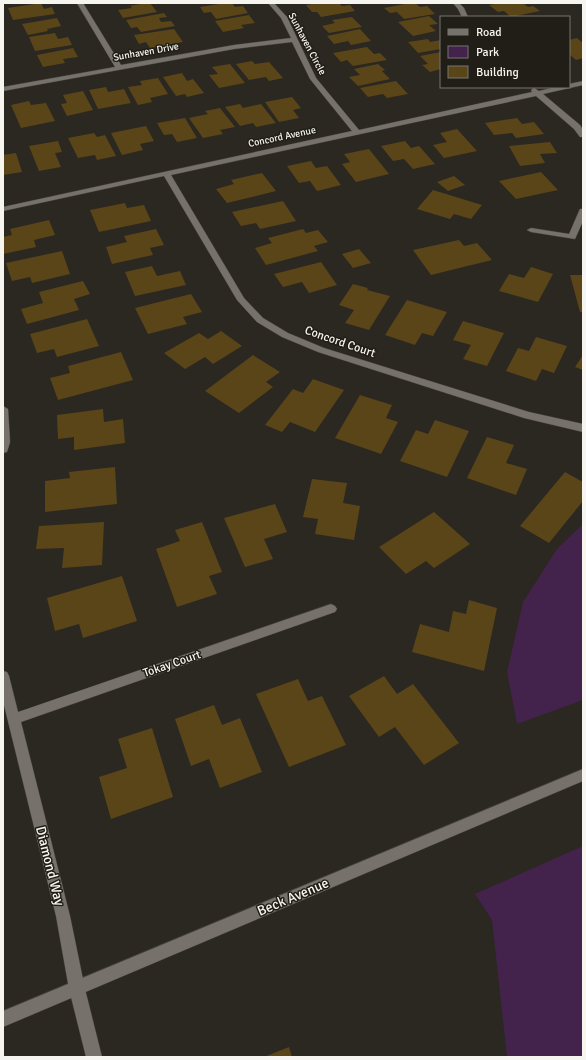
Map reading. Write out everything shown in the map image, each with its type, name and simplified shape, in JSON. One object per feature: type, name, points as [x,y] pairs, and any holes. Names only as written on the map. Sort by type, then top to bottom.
[{"type":"street","points":[[80,3],[119,67]]},
{"type":"street","name":"Sunhaven Circle","points":[[271,3],[284,17],[293,40],[313,79],[356,132]]},
{"type":"street","points":[[456,3],[461,8],[465,16]]},
{"type":"street","name":"Sunhaven Drive","points":[[3,89],[234,47],[293,40]]},
{"type":"street","name":"Concord Avenue","points":[[570,86],[583,83]]},
{"type":"street","points":[[531,88],[583,135]]},
{"type":"street","name":"Concord Avenue","points":[[3,208],[563,88]]},
{"type":"street","name":"Concord Court","points":[[166,173],[241,300],[260,320],[279,331],[328,352],[528,415],[583,428]]},
{"type":"street","points":[[531,230],[572,238],[583,211]]},
{"type":"street","points":[[3,409],[5,442],[3,449]]},
{"type":"street","name":"Tokay Court","points":[[14,719],[331,609]]},
{"type":"street","name":"Diamond Way","points":[[3,676],[63,916],[77,989],[94,1057]]},
{"type":"street","name":"Beck Avenue","points":[[3,1019],[583,776]]},
{"type":"green space","points":[[583,524],[583,700],[517,724],[507,672],[523,602],[557,549]]},
{"type":"green space","points":[[583,846],[583,1057],[507,1057],[492,920],[475,894]]},
{"type":"building","points":[[41,3],[44,9],[52,7],[55,14],[13,20],[8,8]]},
{"type":"building","points":[[150,3],[157,12],[123,18],[118,10],[132,8],[130,6]]},
{"type":"building","points":[[232,3],[235,7],[243,6],[248,13],[216,19],[211,12],[204,13],[200,7]]},
{"type":"building","points":[[319,3],[339,3],[342,6],[350,5],[355,11],[321,17],[317,12],[312,12],[306,5]]},
{"type":"building","points":[[415,3],[420,7],[427,6],[435,14],[404,19],[397,12],[390,13],[384,8]]},
{"type":"building","points":[[501,3],[523,3],[528,7],[533,6],[540,11],[510,16],[504,11],[498,12],[489,5]]},
{"type":"building","points":[[164,13],[167,17],[159,18],[161,22],[171,21],[175,26],[141,32],[137,27],[131,28],[126,20]]},
{"type":"building","points":[[249,15],[255,23],[241,25],[244,28],[223,32],[215,21]]},
{"type":"building","points":[[429,16],[438,24],[429,25],[436,31],[413,36],[398,22]]},
{"type":"building","points":[[352,17],[362,27],[329,33],[322,26],[335,23],[332,20]]},
{"type":"building","points":[[57,18],[61,26],[47,29],[48,31],[28,35],[22,24]]},
{"type":"building","points":[[174,29],[183,42],[150,48],[146,42],[139,44],[134,35]]},
{"type":"building","points":[[360,29],[371,41],[351,45],[348,41],[334,44],[327,36]]},
{"type":"building","points":[[55,33],[58,39],[68,37],[72,45],[35,51],[29,37]]},
{"type":"building","points":[[577,38],[583,43],[583,58],[576,60],[570,55],[570,40]]},
{"type":"building","points":[[428,39],[430,42],[440,40],[440,49],[418,53],[408,42]]},
{"type":"building","points":[[367,47],[374,54],[380,53],[387,60],[353,66],[347,60],[341,62],[333,53]]},
{"type":"building","points":[[73,48],[78,57],[63,59],[65,63],[43,67],[37,55]]},
{"type":"building","points":[[440,52],[440,69],[430,72],[422,65],[428,64],[420,56]]},
{"type":"building","points":[[252,61],[255,64],[269,62],[283,78],[269,81],[266,77],[249,80],[236,64]]},
{"type":"building","points":[[230,64],[245,83],[219,88],[209,75],[218,74],[212,67]]},
{"type":"building","points":[[378,64],[385,70],[382,71],[390,79],[358,86],[349,77],[360,75],[354,69]]},
{"type":"building","points":[[182,73],[187,81],[193,79],[204,93],[187,97],[185,94],[176,96],[163,77]]},
{"type":"building","points":[[158,78],[168,94],[150,98],[152,102],[138,105],[128,87],[142,85],[140,81]]},
{"type":"building","points":[[396,81],[408,94],[387,98],[383,94],[368,97],[360,88]]},
{"type":"building","points":[[106,87],[108,92],[124,89],[131,103],[98,109],[89,90]]},
{"type":"building","points":[[83,91],[93,110],[67,116],[61,104],[67,103],[63,95]]},
{"type":"building","points":[[292,97],[301,108],[293,110],[299,118],[279,122],[265,102]]},
{"type":"building","points":[[29,101],[31,105],[46,103],[55,121],[21,128],[11,105]]},
{"type":"building","points":[[240,104],[243,108],[261,104],[276,123],[256,127],[253,123],[240,126],[225,107]]},
{"type":"building","points":[[220,108],[235,127],[220,130],[223,134],[203,138],[189,118],[208,114],[205,111]]},
{"type":"building","points":[[185,118],[197,138],[177,142],[172,134],[164,135],[157,123]]},
{"type":"building","points":[[517,118],[522,124],[534,122],[544,134],[516,138],[512,133],[494,135],[485,123]]},
{"type":"building","points":[[146,126],[154,141],[140,144],[143,150],[122,155],[111,133]]},
{"type":"building","points":[[457,129],[477,151],[444,158],[433,145],[447,142],[440,133]]},
{"type":"building","points":[[94,133],[97,137],[105,135],[116,156],[97,160],[95,155],[78,158],[68,138]]},
{"type":"building","points":[[58,141],[62,152],[55,153],[61,167],[39,171],[29,146]]},
{"type":"building","points":[[405,141],[411,148],[419,146],[435,164],[413,169],[404,159],[393,161],[381,146]]},
{"type":"building","points":[[550,142],[557,153],[540,154],[545,163],[520,166],[509,146]]},
{"type":"building","points":[[369,149],[389,174],[356,182],[342,164],[350,162],[344,154]]},
{"type":"building","points":[[16,153],[22,172],[3,175],[3,155]]},
{"type":"building","points":[[311,161],[316,168],[327,166],[341,185],[317,191],[310,181],[299,183],[287,166]]},
{"type":"building","points":[[541,172],[558,190],[516,199],[499,181]]},
{"type":"building","points":[[262,173],[276,191],[227,203],[216,189],[234,184],[231,180]]},
{"type":"building","points":[[454,176],[465,185],[448,191],[437,182]]},
{"type":"building","points":[[433,190],[482,205],[471,219],[454,214],[450,219],[417,209]]},
{"type":"building","points":[[283,201],[296,221],[260,229],[256,223],[241,226],[232,212]]},
{"type":"building","points":[[125,203],[127,208],[144,205],[151,221],[99,232],[90,210]]},
{"type":"building","points":[[49,220],[55,235],[34,240],[36,247],[3,254],[3,237],[12,235],[10,229]]},
{"type":"building","points":[[156,229],[164,245],[150,248],[153,255],[112,264],[106,247],[127,242],[124,236]]},
{"type":"building","points":[[303,229],[306,233],[318,230],[328,242],[314,246],[318,251],[266,265],[255,248],[272,243],[268,238]]},
{"type":"building","points":[[459,240],[464,246],[477,243],[492,260],[431,275],[413,250]]},
{"type":"building","points":[[359,249],[371,263],[353,268],[342,254]]},
{"type":"building","points":[[62,251],[70,274],[32,283],[30,277],[12,281],[6,263]]},
{"type":"building","points":[[321,262],[337,285],[309,293],[302,282],[283,287],[274,274]]},
{"type":"building","points":[[152,266],[157,276],[180,271],[186,285],[135,296],[125,272]]},
{"type":"building","points":[[531,267],[553,274],[538,302],[499,291],[509,274],[524,278]]},
{"type":"building","points":[[570,275],[583,275],[583,312],[580,312]]},
{"type":"building","points":[[83,281],[90,294],[74,299],[79,310],[27,324],[21,309],[43,303],[39,292]]},
{"type":"building","points":[[353,284],[368,288],[367,290],[390,296],[369,330],[345,323],[354,310],[339,305]]},
{"type":"building","points":[[191,294],[202,312],[183,317],[187,324],[148,334],[135,308]]},
{"type":"building","points":[[407,300],[447,312],[433,336],[422,333],[415,345],[385,335]]},
{"type":"building","points":[[87,319],[99,346],[57,357],[54,349],[37,353],[30,334]]},
{"type":"building","points":[[463,321],[504,333],[487,366],[463,359],[471,345],[453,340]]},
{"type":"building","points":[[221,331],[242,346],[213,364],[205,357],[185,369],[164,353],[199,333],[208,339]]},
{"type":"building","points":[[536,337],[567,346],[554,373],[542,369],[536,381],[506,371],[518,348],[529,351]]},
{"type":"building","points":[[121,352],[133,380],[58,400],[50,378],[70,373],[68,366]]},
{"type":"building","points":[[253,355],[280,372],[266,382],[273,387],[239,413],[205,391]]},
{"type":"building","points":[[583,355],[583,370],[575,367]]},
{"type":"building","points":[[313,379],[344,390],[315,432],[290,422],[282,432],[265,425],[293,389],[303,393]]},
{"type":"building","points":[[360,395],[392,405],[386,418],[398,422],[381,454],[335,438]]},
{"type":"building","points":[[103,409],[104,422],[123,419],[125,443],[74,450],[74,437],[58,439],[57,415]]},
{"type":"building","points":[[435,420],[469,431],[447,477],[400,461],[416,430],[428,434]]},
{"type":"building","points":[[487,437],[514,445],[506,463],[527,469],[516,495],[467,478]]},
{"type":"building","points":[[115,467],[117,504],[45,512],[45,481],[70,478],[69,472]]},
{"type":"building","points":[[565,472],[583,482],[583,501],[549,543],[520,526]]},
{"type":"building","points":[[312,479],[347,483],[343,503],[360,506],[354,540],[315,534],[318,519],[303,517]]},
{"type":"building","points":[[275,504],[287,532],[264,539],[273,559],[245,567],[224,518]]},
{"type":"building","points":[[434,512],[470,544],[434,568],[426,561],[406,574],[379,547]]},
{"type":"building","points":[[104,522],[102,565],[62,568],[64,548],[36,549],[39,526]]},
{"type":"building","points":[[202,522],[222,572],[209,576],[217,594],[177,607],[156,549],[180,541],[175,530]]},
{"type":"building","points":[[122,576],[137,621],[83,638],[79,624],[55,631],[47,598]]},
{"type":"building","points":[[469,600],[497,608],[484,671],[412,652],[420,624],[449,632],[453,611],[466,614]]},
{"type":"building","points":[[384,676],[397,694],[413,684],[459,743],[424,765],[395,727],[379,737],[349,696]]},
{"type":"building","points":[[298,679],[308,701],[322,696],[346,745],[289,767],[256,694]]},
{"type":"building","points":[[214,705],[222,725],[240,718],[262,772],[220,788],[209,759],[191,766],[175,719]]},
{"type":"building","points":[[152,728],[173,797],[111,819],[99,777],[127,768],[118,739]]},
{"type":"building","points":[[289,1047],[292,1057],[264,1057]]}]
